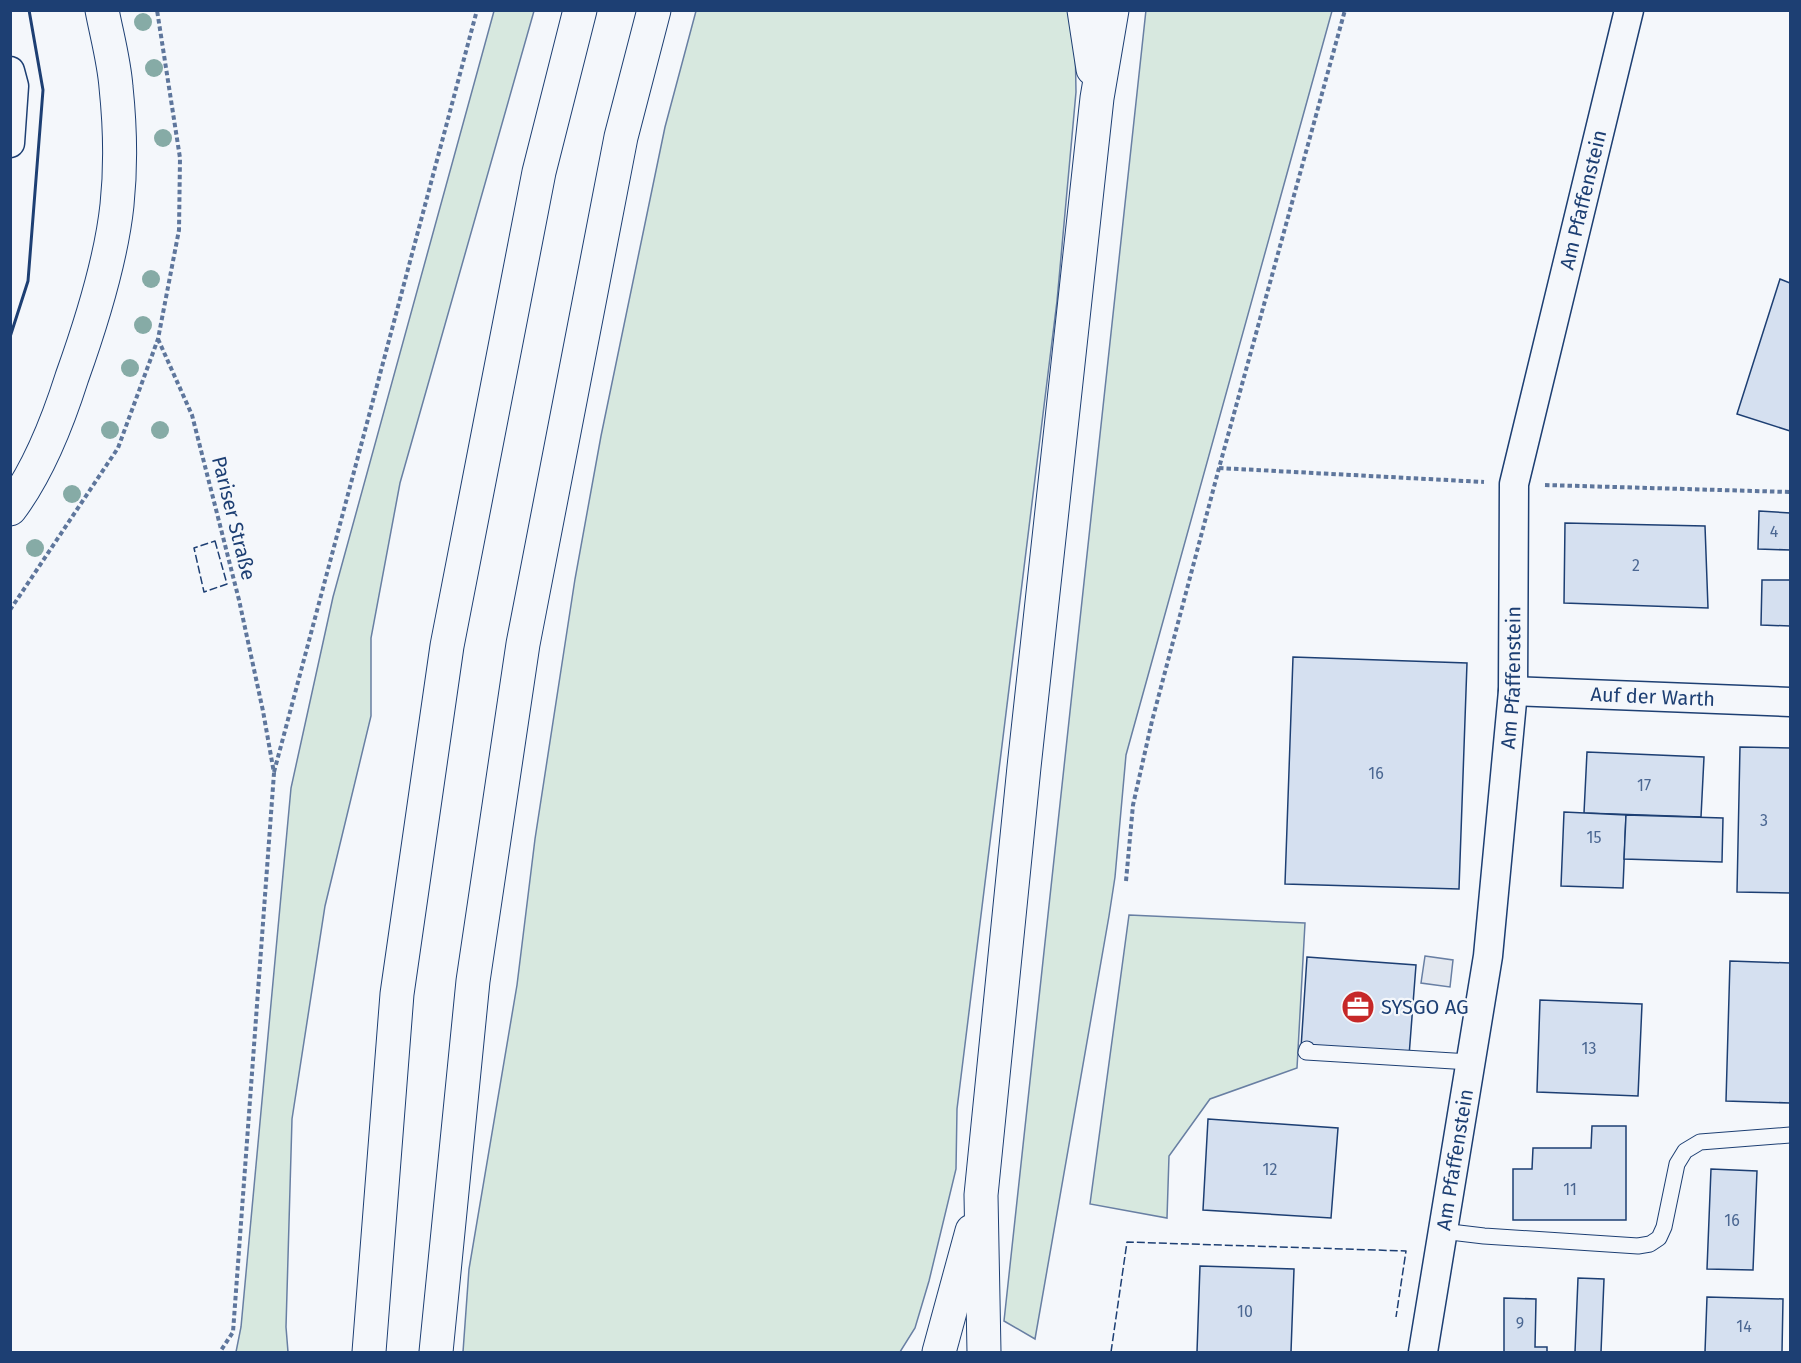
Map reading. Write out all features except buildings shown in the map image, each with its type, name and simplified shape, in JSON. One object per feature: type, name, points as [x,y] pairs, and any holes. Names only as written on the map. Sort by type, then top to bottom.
[{"type":"main road","points":[[10,509],[19,497],[58,420],[86,338],[115,217],[119,141],[116,85],[102,10]]},
{"type":"main road","points":[[369,1353],[397,994],[447,646],[539,172],[580,10]]},
{"type":"main road","points":[[436,1353],[473,981],[521,656],[621,137],[654,10]]},
{"type":"main road","points":[[621,137],[675,10]]},
{"type":"main road","points":[[1084,10],[1097,98]]},
{"type":"main road","points":[[985,1352],[981,1195],[1023,767],[1097,98],[1112,10]]},
{"type":"main road","points":[[939,1353],[981,1195]]},
{"type":"street","name":"Am Pfaffenstein","points":[[1423,1353],[1488,956],[1513,691],[1514,484],[1629,10]]},
{"type":"street","points":[[10,71],[14,86],[10,143]]},
{"type":"street","name":"Auf der Warth","points":[[1513,691],[1791,702]]},
{"type":"lane","points":[[1307,1049],[1306,1052],[1470,1062]]},
{"type":"lane","points":[[1443,1231],[1484,1236],[1638,1246],[1650,1244],[1659,1238],[1664,1227],[1677,1164],[1685,1151],[1700,1142],[1791,1135]]},
{"type":"path","points":[[10,610],[118,448],[158,339],[179,230],[180,158],[157,10]]},
{"type":"path","points":[[220,1353],[234,1332],[274,773],[477,10]]},
{"type":"path","points":[[1126,881],[1133,805],[1152,721],[1345,10]]},
{"type":"path","name":"Pariser Straße","points":[[158,339],[192,415],[239,600],[274,773]]},
{"type":"shaded area","points":[[1146,10],[1332,11],[1126,755],[1115,877],[1109,916],[1035,1339],[1004,1321]]},
{"type":"shaded area","points":[[494,11],[534,11],[400,483],[371,638],[371,716],[325,906],[292,1119],[286,1327],[288,1352],[236,1352],[241,1327],[291,788],[333,597]]},
{"type":"shaded area","points":[[696,11],[1069,11],[1075,37],[1076,92],[1057,301],[957,1109],[956,1169],[929,1281],[915,1328],[900,1352],[463,1352],[469,1269],[517,985],[535,839],[575,579],[601,436],[665,127]]},
{"type":"shaded area","points":[[1129,915],[1305,923],[1297,1068],[1210,1099],[1169,1156],[1167,1218],[1090,1204]]},
{"type":"shaded area","points":[[1425,956],[1453,960],[1450,987],[1421,983]]},
{"type":"fence","points":[[215,541],[227,584],[204,592],[194,548],[215,541]]},
{"type":"fence","points":[[1111,1352],[1127,1242],[1406,1251],[1396,1317]]},
{"type":"wall","points":[[10,337],[28,281],[43,90],[29,10]]},
{"type":"place","name":"SYSGO AG","points":[[1358,1007]]}]
